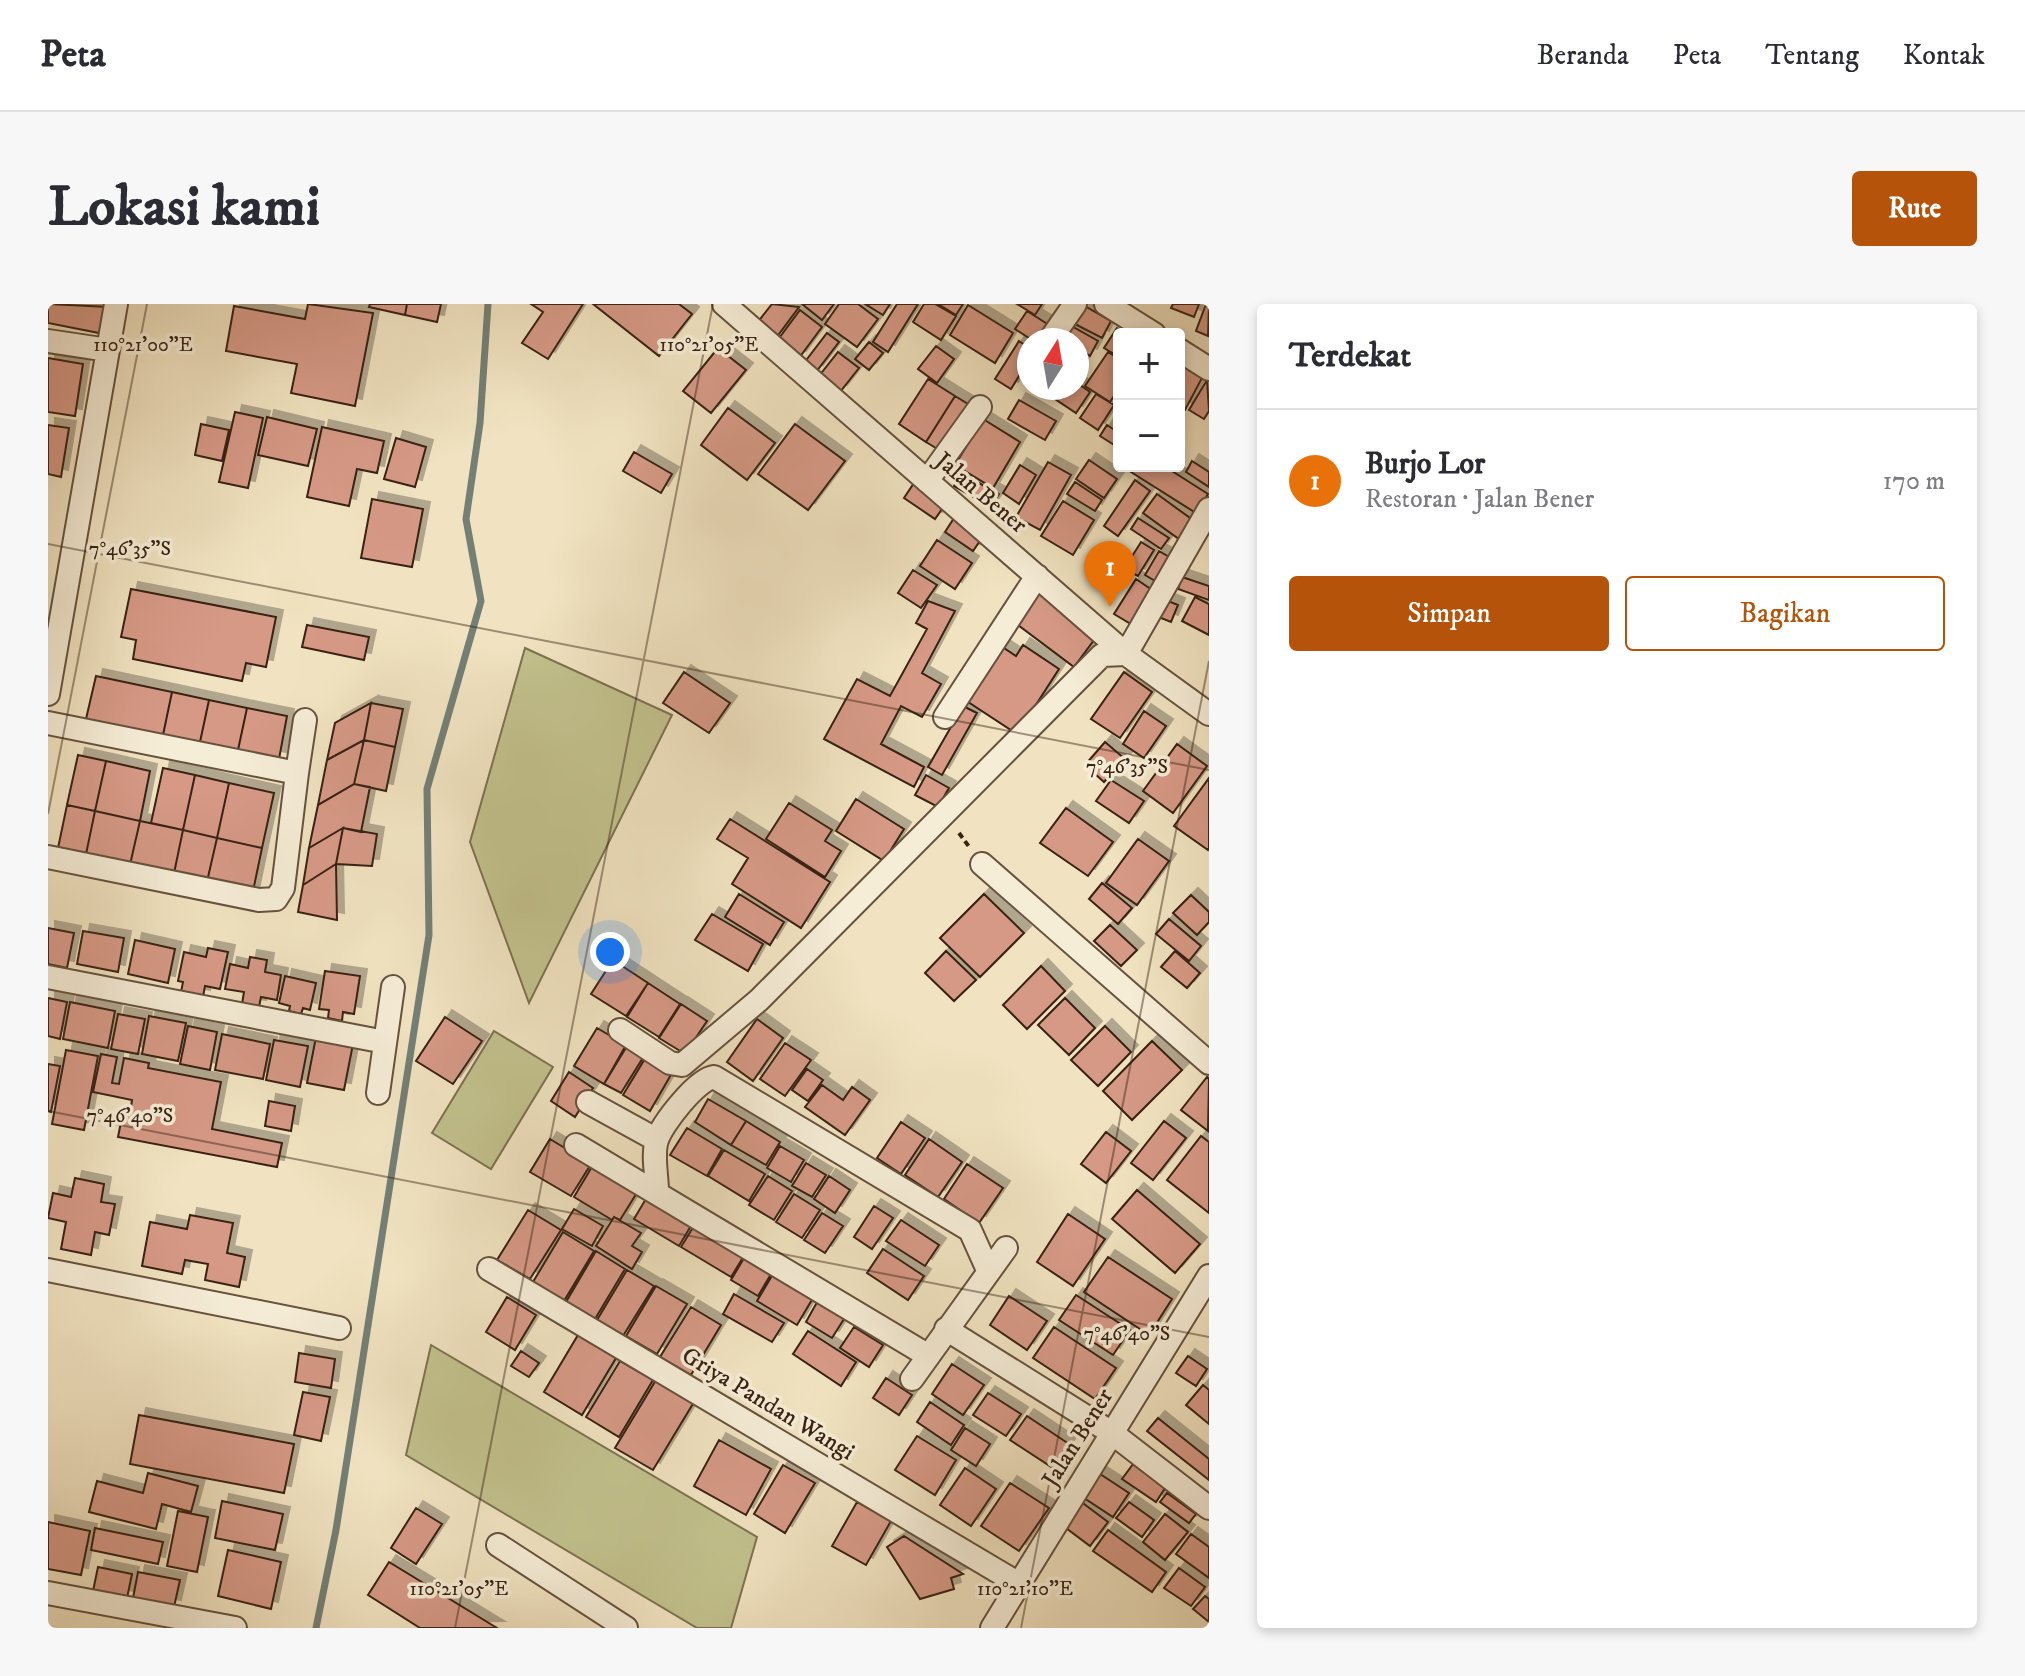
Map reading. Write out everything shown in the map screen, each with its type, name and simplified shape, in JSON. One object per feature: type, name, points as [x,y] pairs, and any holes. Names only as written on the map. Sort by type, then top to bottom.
[{"type":"street","points":[[48,694],[116,304]]},
{"type":"street","name":"Jalan Bener","points":[[724,304],[1126,654],[1209,714]]},
{"type":"street","points":[[1058,328],[1075,304]]},
{"type":"street","points":[[1106,304],[1144,328]]},
{"type":"street","points":[[48,341],[108,350]]},
{"type":"street","points":[[1185,354],[1209,369]]},
{"type":"street","points":[[927,481],[980,407]]},
{"type":"street","points":[[620,1030],[670,1063],[682,1065],[759,1000],[1102,655],[1126,654],[1209,509]]},
{"type":"street","points":[[945,717],[1037,576]]},
{"type":"street","points":[[48,857],[259,900],[276,899],[283,888],[305,720]]},
{"type":"street","points":[[48,723],[297,773]]},
{"type":"street","points":[[982,864],[1209,1063]]},
{"type":"street","points":[[48,977],[385,1042]]},
{"type":"street","points":[[378,1093],[393,987]]},
{"type":"street","points":[[657,1191],[657,1140],[700,1082],[719,1079],[970,1230],[988,1270]]},
{"type":"street","points":[[588,1102],[657,1140]]},
{"type":"street","points":[[576,1145],[927,1355]]},
{"type":"street","points":[[912,1379],[1006,1248]]},
{"type":"street","name":"Griya Pandan Wangi","points":[[489,1269],[1019,1584]]},
{"type":"street","points":[[48,1270],[339,1328]]},
{"type":"street","name":"Jalan Bener","points":[[992,1628],[1209,1276]]},
{"type":"street","points":[[946,1329],[1112,1433],[1209,1508]]},
{"type":"street","points":[[498,1545],[626,1628]]},
{"type":"street","points":[[48,1593],[235,1628]]},
{"type":"path","points":[[945,815],[982,864]]},
{"type":"shaded area","points":[[525,648],[672,715],[529,1003],[470,842]]},
{"type":"shaded area","points":[[494,1031],[553,1067],[491,1169],[432,1133]]},
{"type":"shaded area","points":[[431,1345],[757,1537],[731,1628],[697,1628],[406,1455]]},
{"type":"building","points":[[48,304],[109,307],[104,334],[48,323]]},
{"type":"building","points":[[308,304],[373,313],[355,406],[291,393],[297,364],[226,351],[234,306],[305,319]]},
{"type":"building","points":[[370,304],[407,304],[405,315],[369,307]]},
{"type":"building","points":[[407,304],[441,304],[437,322],[405,315]]},
{"type":"building","points":[[531,304],[583,304],[548,359],[522,343],[543,312]]},
{"type":"building","points":[[593,304],[679,304],[692,314],[659,356]]},
{"type":"building","points":[[772,304],[799,307],[776,338],[757,323]]},
{"type":"building","points":[[802,304],[834,304],[822,320]]},
{"type":"building","points":[[839,304],[858,304],[878,319],[857,347],[825,324]]},
{"type":"building","points":[[865,304],[890,304],[883,315]]},
{"type":"building","points":[[897,304],[918,304],[888,352],[873,342]]},
{"type":"building","points":[[924,304],[935,304],[956,316],[941,340],[913,322]]},
{"type":"building","points":[[938,304],[963,304],[956,315]]},
{"type":"building","points":[[1017,304],[1042,304],[1035,315]]},
{"type":"building","points":[[1081,304],[1111,321],[1102,338],[1089,331],[1089,328],[1071,322]]},
{"type":"building","points":[[1173,304],[1199,304],[1194,317],[1171,308]]},
{"type":"building","points":[[1206,304],[1209,304],[1208,336],[1196,331]]},
{"type":"building","points":[[968,305],[1013,333],[995,363],[950,335]]},
{"type":"building","points":[[800,310],[822,327],[799,358],[777,341]]},
{"type":"building","points":[[1027,311],[1049,325],[1047,328],[1015,329]]},
{"type":"building","points":[[827,333],[839,342],[816,372],[804,363]]},
{"type":"building","points":[[1113,334],[1113,353],[1104,348]]},
{"type":"building","points":[[1089,336],[1098,341],[1089,355]]},
{"type":"building","points":[[869,342],[883,353],[869,370],[855,359]]},
{"type":"building","points":[[1017,344],[1017,379],[1011,389],[995,379]]},
{"type":"building","points":[[936,346],[954,359],[937,383],[918,369]]},
{"type":"building","points":[[718,348],[746,370],[711,413],[683,391]]},
{"type":"building","points":[[838,352],[859,368],[840,392],[819,376]]},
{"type":"building","points":[[1108,352],[1113,355],[1113,397],[1110,402],[1089,389],[1089,380]]},
{"type":"building","points":[[48,358],[83,364],[75,416],[48,412]]},
{"type":"building","points":[[1185,367],[1203,376],[1185,410]]},
{"type":"building","points":[[928,379],[955,396],[926,442],[899,424]]},
{"type":"building","points":[[1207,380],[1209,411],[1204,419],[1189,410]]},
{"type":"building","points":[[1096,394],[1113,404],[1098,430],[1080,418]]},
{"type":"building","points":[[955,396],[973,407],[944,453],[926,442]]},
{"type":"building","points":[[1019,400],[1056,421],[1045,440],[1008,419]]},
{"type":"building","points":[[1056,400],[1085,400],[1076,413]]},
{"type":"building","points":[[728,408],[775,443],[747,480],[701,445]]},
{"type":"building","points":[[235,412],[263,418],[248,488],[219,482]]},
{"type":"building","points":[[267,417],[317,429],[308,466],[258,455]]},
{"type":"building","points":[[983,419],[1020,442],[993,488],[955,465]]},
{"type":"building","points":[[201,424],[229,430],[222,461],[195,455]]},
{"type":"building","points":[[795,424],[845,461],[808,510],[758,474]]},
{"type":"building","points":[[48,425],[69,428],[61,477],[48,474]]},
{"type":"building","points":[[1107,425],[1113,429],[1113,444],[1100,436]]},
{"type":"building","points":[[322,427],[384,441],[377,473],[357,469],[349,506],[307,497]]},
{"type":"building","points":[[396,438],[426,447],[415,487],[384,479]]},
{"type":"building","points":[[634,452],[672,474],[661,493],[623,471]]},
{"type":"building","points":[[1089,460],[1117,479],[1104,498],[1076,479]]},
{"type":"building","points":[[1192,461],[1209,472],[1209,487],[1186,472]]},
{"type":"building","points":[[1048,462],[1071,475],[1040,530],[1016,517]]},
{"type":"building","points":[[1020,465],[1036,475],[1019,504],[1003,493]]},
{"type":"building","points":[[1131,472],[1173,472],[1208,494],[1196,513]]},
{"type":"building","points":[[961,473],[999,494],[991,507],[954,486]]},
{"type":"building","points":[[916,480],[947,502],[935,519],[904,498]]},
{"type":"building","points":[[1135,480],[1150,491],[1118,536],[1104,526]]},
{"type":"building","points":[[1075,482],[1102,500],[1095,511],[1067,494]]},
{"type":"building","points":[[1157,494],[1197,523],[1183,542],[1143,513]]},
{"type":"building","points":[[372,499],[423,509],[412,567],[361,558]]},
{"type":"building","points":[[1063,501],[1094,520],[1073,555],[1041,536]]},
{"type":"building","points":[[958,512],[986,532],[973,551],[945,532]]},
{"type":"building","points":[[1138,518],[1169,538],[1161,549],[1131,529]]},
{"type":"building","points":[[937,540],[972,563],[955,589],[920,566]]},
{"type":"building","points":[[1141,542],[1154,550],[1138,576],[1124,569]]},
{"type":"building","points":[[1159,551],[1176,561],[1162,585],[1145,575]]},
{"type":"building","points":[[913,570],[937,585],[921,608],[898,593]]},
{"type":"building","points":[[1182,577],[1209,586],[1209,600],[1178,589]]},
{"type":"building","points":[[1136,579],[1155,592],[1134,626],[1114,614]]},
{"type":"building","points":[[131,589],[276,617],[266,667],[246,663],[242,681],[133,659],[136,640],[121,637]]},
{"type":"building","points":[[1037,591],[1097,636],[1074,667],[1014,622]]},
{"type":"building","points":[[1195,597],[1209,604],[1209,635],[1182,621]]},
{"type":"building","points":[[1163,599],[1178,605],[1171,622],[1156,616]]},
{"type":"building","points":[[928,601],[955,611],[922,673],[941,684],[922,717],[901,706],[881,744],[924,767],[914,787],[824,739],[857,679],[890,696],[927,629],[916,623]]},
{"type":"building","points":[[307,625],[369,637],[364,660],[302,647]]},
{"type":"building","points":[[998,644],[1016,656],[1023,645],[1059,669],[1017,734],[962,698]]},
{"type":"building","points":[[684,672],[730,703],[709,733],[663,703]]},
{"type":"building","points":[[1124,672],[1152,692],[1120,738],[1091,719]]},
{"type":"building","points":[[96,676],[172,692],[163,735],[86,719]]},
{"type":"building","points":[[172,692],[209,700],[200,742],[163,735]]},
{"type":"building","points":[[209,700],[247,708],[238,750],[200,742]]},
{"type":"building","points":[[371,703],[403,709],[395,747],[364,740]]},
{"type":"building","points":[[371,703],[364,740],[327,760],[335,723]]},
{"type":"building","points":[[963,706],[977,713],[942,775],[928,767]]},
{"type":"building","points":[[247,708],[287,716],[279,759],[238,750]]},
{"type":"building","points":[[1144,711],[1166,726],[1144,758],[1123,744]]},
{"type":"building","points":[[364,740],[395,747],[386,791],[354,784]]},
{"type":"building","points":[[364,740],[354,784],[318,805],[327,760]]},
{"type":"building","points":[[1105,742],[1125,759],[1104,782],[1085,765]]},
{"type":"building","points":[[1177,744],[1207,766],[1173,813],[1143,791]]},
{"type":"building","points":[[78,755],[106,761],[95,811],[67,805]]},
{"type":"building","points":[[106,761],[150,771],[140,821],[95,811]]},
{"type":"building","points":[[163,768],[195,775],[183,830],[151,823]]},
{"type":"building","points":[[195,775],[229,783],[217,838],[183,830]]},
{"type":"building","points":[[926,775],[949,788],[938,807],[915,795]]},
{"type":"building","points":[[1209,778],[1209,848],[1208,850],[1174,826]]},
{"type":"building","points":[[1111,780],[1144,801],[1129,823],[1096,801]]},
{"type":"building","points":[[229,783],[274,793],[262,848],[217,838]]},
{"type":"building","points":[[354,784],[370,787],[361,832],[343,828],[309,848],[318,805]]},
{"type":"building","points":[[856,799],[904,829],[884,861],[836,831]]},
{"type":"building","points":[[789,803],[832,830],[825,841],[841,851],[825,877],[766,839]]},
{"type":"building","points":[[67,805],[95,811],[85,859],[57,853]]},
{"type":"building","points":[[1066,808],[1113,842],[1088,876],[1040,843]]},
{"type":"building","points":[[95,811],[140,821],[129,869],[85,859]]},
{"type":"building","points":[[730,819],[830,882],[801,928],[732,884],[748,858],[717,839]]},
{"type":"building","points":[[140,821],[183,830],[173,878],[129,869]]},
{"type":"building","points":[[343,828],[336,864],[303,885],[309,848]]},
{"type":"building","points":[[343,828],[377,834],[372,866],[336,864]]},
{"type":"building","points":[[183,830],[217,838],[206,886],[173,878]]},
{"type":"building","points":[[217,838],[262,848],[252,896],[206,886]]},
{"type":"building","points":[[1138,839],[1169,861],[1137,905],[1106,883]]},
{"type":"building","points":[[336,864],[337,920],[298,912],[303,885]]},
{"type":"building","points":[[1102,883],[1132,908],[1118,924],[1089,899]]},
{"type":"building","points":[[739,894],[784,922],[770,945],[725,917]]},
{"type":"building","points":[[984,894],[1024,933],[980,977],[940,938]]},
{"type":"building","points":[[1191,895],[1209,912],[1209,922],[1197,935],[1173,913]]},
{"type":"building","points":[[712,914],[763,944],[748,971],[695,940]]},
{"type":"building","points":[[1169,919],[1201,946],[1189,961],[1156,934]]},
{"type":"building","points":[[1110,925],[1137,950],[1121,966],[1094,941]]},
{"type":"building","points":[[48,928],[74,933],[67,968],[48,964]]},
{"type":"building","points":[[83,931],[124,938],[118,972],[77,964]]},
{"type":"building","points":[[135,940],[175,949],[168,983],[128,974]]},
{"type":"building","points":[[208,948],[228,952],[220,989],[205,986],[203,997],[181,992],[183,982],[178,981],[184,952],[206,957]]},
{"type":"building","points":[[946,951],[976,980],[954,1001],[925,973]]},
{"type":"building","points":[[1175,951],[1200,973],[1187,988],[1161,967]]},
{"type":"building","points":[[250,957],[267,960],[265,972],[281,975],[277,1000],[261,997],[259,1007],[242,1004],[244,992],[225,989],[230,964],[248,968]]},
{"type":"building","points":[[613,960],[648,983],[626,1016],[591,994]]},
{"type":"building","points":[[1041,966],[1065,991],[1027,1029],[1003,1005]]},
{"type":"building","points":[[325,971],[360,976],[354,1014],[343,1012],[342,1021],[328,1018],[329,1010],[319,1009]]},
{"type":"building","points":[[285,976],[316,983],[310,1010],[303,1008],[301,1014],[289,1011],[290,1006],[279,1003]]},
{"type":"building","points":[[648,983],[680,1004],[659,1037],[627,1017]]},
{"type":"building","points":[[48,998],[67,1002],[60,1039],[48,1036]]},
{"type":"building","points":[[1065,998],[1095,1028],[1069,1055],[1038,1025]]},
{"type":"building","points":[[70,1002],[115,1011],[108,1048],[63,1039]]},
{"type":"building","points":[[681,1004],[707,1021],[685,1054],[659,1038]]},
{"type":"building","points":[[118,1014],[145,1019],[138,1054],[111,1049]]},
{"type":"building","points":[[149,1016],[186,1023],[178,1061],[142,1054]]},
{"type":"building","points":[[445,1017],[482,1041],[453,1084],[416,1061]]},
{"type":"building","points":[[757,1019],[783,1038],[753,1081],[727,1062]]},
{"type":"building","points":[[188,1026],[217,1032],[210,1070],[180,1064]]},
{"type":"building","points":[[1105,1026],[1131,1052],[1098,1086],[1071,1060]]},
{"type":"building","points":[[597,1028],[626,1045],[604,1084],[574,1066]]},
{"type":"building","points":[[222,1034],[270,1044],[263,1079],[215,1070]]},
{"type":"building","points":[[316,1037],[353,1044],[344,1090],[307,1083]]},
{"type":"building","points":[[274,1040],[308,1046],[300,1087],[266,1080]]},
{"type":"building","points":[[1152,1041],[1182,1070],[1132,1120],[1103,1091]]},
{"type":"building","points":[[785,1043],[811,1060],[785,1096],[760,1079]]},
{"type":"building","points":[[627,1046],[644,1056],[621,1093],[604,1084]]},
{"type":"building","points":[[66,1050],[98,1056],[84,1130],[52,1124]]},
{"type":"building","points":[[101,1054],[117,1057],[112,1083],[119,1084],[124,1058],[149,1063],[148,1068],[221,1082],[212,1129],[282,1143],[277,1167],[118,1137],[123,1112],[130,1113],[132,1100],[93,1092]]},
{"type":"building","points":[[646,1057],[672,1073],[650,1111],[623,1095]]},
{"type":"building","points":[[48,1064],[60,1066],[51,1112],[48,1111]]},
{"type":"building","points":[[807,1069],[823,1080],[808,1101],[792,1090]]},
{"type":"building","points":[[569,1072],[593,1088],[575,1117],[551,1101]]},
{"type":"building","points":[[1207,1077],[1209,1079],[1208,1131],[1181,1110]]},
{"type":"building","points":[[822,1085],[843,1100],[852,1087],[870,1100],[845,1135],[805,1107]]},
{"type":"building","points":[[708,1099],[746,1121],[731,1145],[695,1122]]},
{"type":"building","points":[[269,1101],[295,1106],[291,1131],[265,1126]]},
{"type":"building","points":[[746,1121],[780,1142],[766,1165],[731,1145]]},
{"type":"building","points":[[1164,1121],[1186,1138],[1153,1180],[1131,1163]]},
{"type":"building","points":[[901,1122],[925,1138],[901,1174],[877,1158]]},
{"type":"building","points":[[687,1128],[722,1149],[707,1176],[670,1155]]},
{"type":"building","points":[[1106,1132],[1131,1151],[1106,1183],[1081,1164]]},
{"type":"building","points":[[1201,1136],[1209,1142],[1209,1213],[1167,1180]]},
{"type":"building","points":[[550,1139],[591,1164],[571,1196],[530,1172]]},
{"type":"building","points":[[929,1139],[962,1162],[938,1197],[905,1175]]},
{"type":"building","points":[[780,1146],[804,1160],[791,1182],[767,1168]]},
{"type":"building","points":[[724,1150],[765,1174],[749,1201],[708,1176]]},
{"type":"building","points":[[806,1163],[826,1175],[812,1197],[792,1186]]},
{"type":"building","points":[[967,1164],[1003,1188],[979,1223],[944,1199]]},
{"type":"building","points":[[593,1165],[638,1191],[620,1220],[614,1217],[612,1220],[574,1197]]},
{"type":"building","points":[[768,1176],[792,1191],[774,1220],[749,1205]]},
{"type":"building","points":[[829,1176],[850,1190],[835,1213],[814,1199]]},
{"type":"building","points":[[75,1178],[104,1184],[101,1202],[115,1204],[109,1235],[95,1232],[91,1255],[61,1249],[66,1222],[48,1218],[53,1193],[71,1197]]},
{"type":"building","points":[[1137,1190],[1200,1244],[1175,1273],[1112,1219]]},
{"type":"building","points":[[650,1192],[695,1219],[679,1246],[634,1219]]},
{"type":"building","points":[[794,1194],[820,1210],[802,1238],[776,1222]]},
{"type":"building","points":[[874,1206],[893,1218],[872,1249],[854,1237]]},
{"type":"building","points":[[574,1209],[603,1226],[592,1246],[562,1229]]},
{"type":"building","points":[[528,1210],[561,1230],[530,1279],[497,1260]]},
{"type":"building","points":[[822,1213],[843,1226],[825,1253],[804,1240]]},
{"type":"building","points":[[1068,1214],[1105,1239],[1073,1286],[1037,1262]]},
{"type":"building","points":[[190,1215],[233,1223],[227,1253],[245,1257],[239,1287],[205,1280],[208,1264],[185,1260],[182,1274],[142,1266],[150,1222],[187,1229]]},
{"type":"building","points":[[614,1217],[641,1233],[632,1246],[642,1252],[632,1269],[596,1246]]},
{"type":"building","points":[[901,1220],[939,1245],[925,1266],[886,1241]]},
{"type":"building","points":[[697,1221],[747,1251],[731,1277],[681,1247]]},
{"type":"building","points":[[563,1232],[594,1251],[564,1301],[533,1282]]},
{"type":"building","points":[[883,1249],[924,1276],[908,1300],[867,1273]]},
{"type":"building","points":[[596,1251],[625,1269],[595,1319],[566,1302]]},
{"type":"building","points":[[747,1253],[774,1269],[758,1296],[731,1280]]},
{"type":"building","points":[[1108,1257],[1172,1299],[1149,1335],[1084,1292]]},
{"type":"building","points":[[627,1270],[654,1286],[623,1336],[597,1320]]},
{"type":"building","points":[[773,1274],[813,1298],[797,1325],[757,1301]]},
{"type":"building","points":[[656,1286],[687,1304],[657,1354],[626,1336]]},
{"type":"building","points":[[734,1294],[784,1323],[772,1342],[723,1314]]},
{"type":"building","points":[[821,1295],[849,1311],[832,1338],[806,1322]]},
{"type":"building","points":[[1076,1295],[1130,1330],[1113,1355],[1059,1320]]},
{"type":"building","points":[[1009,1296],[1047,1321],[1027,1350],[990,1325]]},
{"type":"building","points":[[507,1297],[536,1315],[515,1350],[486,1332]]},
{"type":"building","points":[[691,1307],[721,1325],[691,1375],[660,1357]]},
{"type":"building","points":[[854,1327],[883,1345],[869,1367],[840,1348]]},
{"type":"building","points":[[1054,1327],[1116,1368],[1095,1399],[1033,1358]]},
{"type":"building","points":[[808,1331],[856,1362],[841,1386],[793,1354]]},
{"type":"building","points":[[578,1335],[616,1358],[582,1415],[544,1392]]},
{"type":"building","points":[[521,1351],[539,1363],[529,1377],[511,1366]]},
{"type":"building","points":[[299,1353],[335,1359],[331,1388],[295,1382]]},
{"type":"building","points":[[1188,1356],[1207,1369],[1196,1386],[1176,1373]]},
{"type":"building","points":[[620,1361],[653,1380],[619,1437],[586,1417]]},
{"type":"building","points":[[952,1364],[984,1385],[963,1415],[932,1394]]},
{"type":"building","points":[[886,1378],[912,1395],[899,1415],[873,1398]]},
{"type":"building","points":[[656,1380],[694,1402],[653,1470],[615,1448]]},
{"type":"building","points":[[1203,1385],[1209,1390],[1209,1424],[1186,1405]]},
{"type":"building","points":[[303,1392],[330,1397],[321,1441],[294,1435]]},
{"type":"building","points":[[988,1393],[1021,1414],[1006,1436],[973,1415]]},
{"type":"building","points":[[930,1402],[964,1425],[951,1445],[917,1422]]},
{"type":"building","points":[[139,1415],[294,1444],[284,1493],[130,1464]]},
{"type":"building","points":[[1027,1416],[1069,1444],[1053,1468],[1010,1440]]},
{"type":"building","points":[[1158,1418],[1209,1459],[1209,1480],[1147,1431]]},
{"type":"building","points":[[965,1428],[990,1444],[976,1466],[951,1450]]},
{"type":"building","points":[[917,1436],[956,1460],[935,1495],[895,1470]]},
{"type":"building","points":[[719,1440],[771,1469],[746,1515],[694,1486]]},
{"type":"building","points":[[1136,1460],[1169,1482],[1156,1502],[1122,1479]]},
{"type":"building","points":[[783,1465],[815,1483],[785,1533],[754,1514]]},
{"type":"building","points":[[965,1468],[996,1489],[971,1526],[940,1505]]},
{"type":"building","points":[[1097,1472],[1129,1493],[1113,1517],[1081,1496]]},
{"type":"building","points":[[148,1473],[198,1486],[191,1512],[162,1504],[156,1529],[89,1512],[97,1481],[143,1493]]},
{"type":"building","points":[[1010,1483],[1049,1508],[1019,1551],[981,1526]]},
{"type":"building","points":[[1167,1493],[1196,1514],[1189,1523],[1160,1502]]},
{"type":"building","points":[[222,1501],[283,1514],[275,1550],[215,1538]]},
{"type":"building","points":[[1080,1501],[1108,1522],[1090,1546],[1062,1525]]},
{"type":"building","points":[[857,1502],[891,1521],[866,1565],[832,1546]]},
{"type":"building","points":[[1129,1502],[1154,1520],[1142,1537],[1116,1518]]},
{"type":"building","points":[[416,1508],[442,1524],[416,1564],[391,1548]]},
{"type":"building","points":[[178,1511],[208,1517],[197,1572],[167,1566]]},
{"type":"building","points":[[1165,1514],[1188,1532],[1165,1560],[1143,1542]]},
{"type":"building","points":[[48,1522],[90,1531],[81,1575],[48,1569]]},
{"type":"building","points":[[95,1528],[163,1542],[158,1564],[91,1550]]},
{"type":"building","points":[[1108,1530],[1166,1572],[1152,1592],[1093,1551]]},
{"type":"building","points":[[1191,1534],[1209,1547],[1209,1578],[1176,1554]]},
{"type":"building","points":[[904,1536],[963,1574],[951,1578],[954,1589],[920,1599],[887,1547]]},
{"type":"building","points":[[228,1550],[281,1562],[271,1609],[218,1596]]},
{"type":"building","points":[[389,1562],[497,1628],[420,1628],[368,1595]]},
{"type":"building","points":[[98,1567],[132,1574],[127,1598],[93,1591]]},
{"type":"building","points":[[1179,1568],[1205,1587],[1191,1606],[1164,1588]]},
{"type":"building","points":[[138,1572],[180,1580],[174,1607],[133,1598]]},
{"type":"building","points":[[1205,1596],[1209,1599],[1209,1622],[1193,1609]]},
{"type":"waterway","points":[[316,1628],[336,1530],[429,935],[427,789],[481,601],[466,519],[480,423],[488,304]]},
{"type":"place","name":"Burjo Lor","points":[[1110,607]]}]
